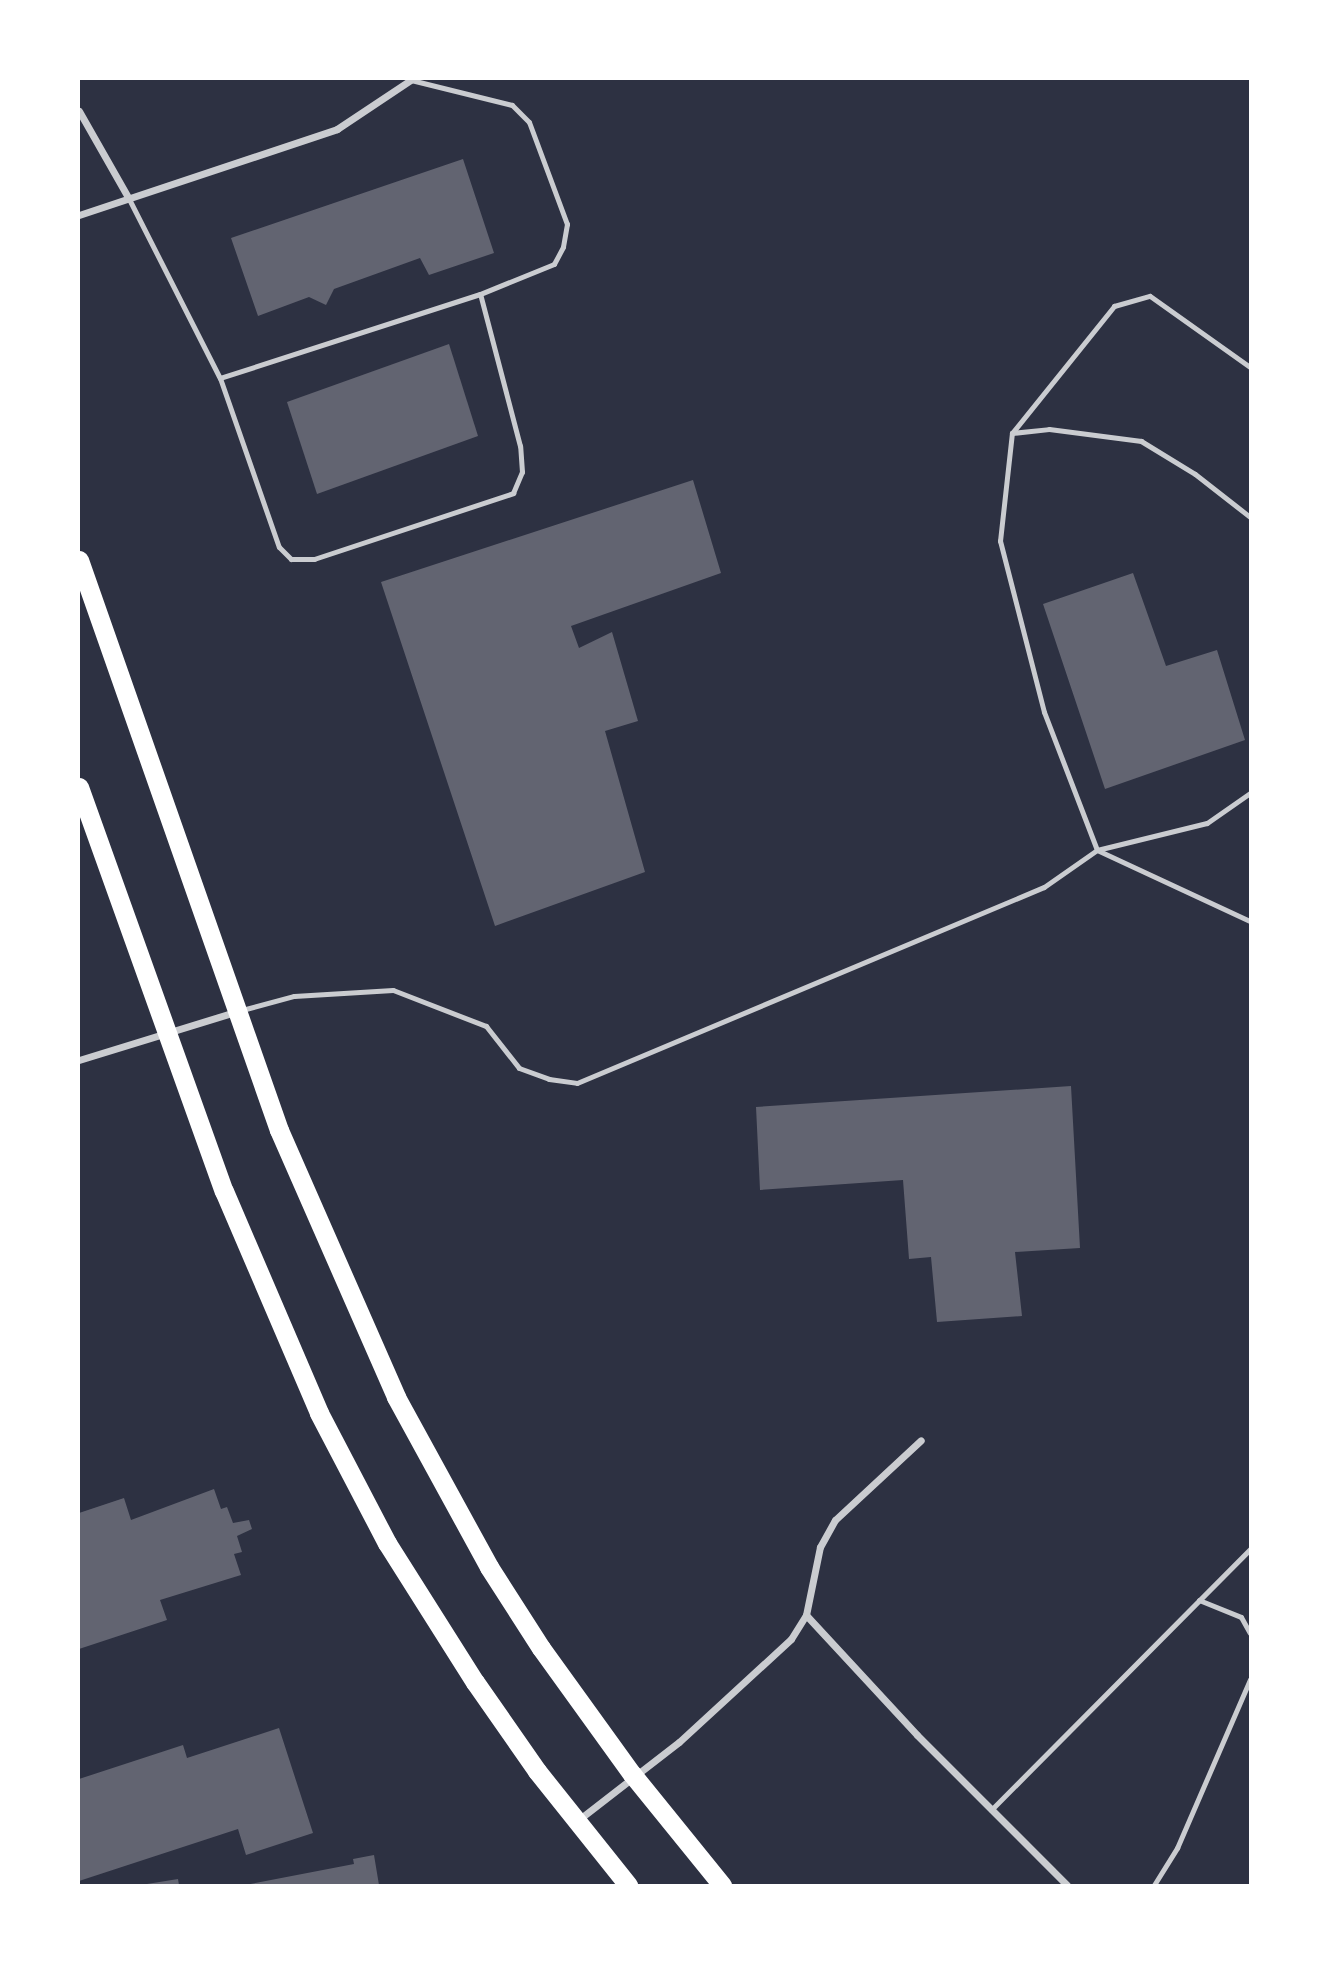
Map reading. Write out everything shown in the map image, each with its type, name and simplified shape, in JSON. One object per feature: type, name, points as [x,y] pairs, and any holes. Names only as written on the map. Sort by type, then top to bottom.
[{"type":"highway","points":[[79,560],[236,1012],[315,1221],[396,1397],[489,1567],[541,1648],[632,1774],[722,1885]]},
{"type":"highway","points":[[79,787],[255,1268],[353,1481],[475,1682],[577,1822],[628,1885]]},
{"type":"street","points":[[79,215],[337,129],[412,79]]},
{"type":"street","points":[[79,111],[129,199]]},
{"type":"street","points":[[79,1060],[236,1012]]},
{"type":"street","points":[[577,1822],[632,1774],[731,1697],[791,1639],[806,1615],[817,1558],[835,1520],[921,1440]]},
{"type":"street","points":[[806,1615],[991,1810],[1067,1885]]},
{"type":"lane","points":[[220,378],[480,294],[554,264],[563,247],[567,224],[529,122],[512,105],[412,79]]},
{"type":"lane","points":[[129,199],[220,378],[279,547],[291,559],[314,559],[513,494],[522,472],[520,446],[480,294]]},
{"type":"lane","points":[[1250,367],[1150,296],[1114,306],[1012,433],[1000,541],[1044,712],[1097,850],[1250,921]]},
{"type":"lane","points":[[1012,433],[1049,429],[1141,441],[1195,474],[1250,517]]},
{"type":"lane","points":[[236,1012],[294,996],[393,990],[486,1026],[519,1068],[550,1079],[577,1083],[1044,887],[1097,850],[1207,823],[1250,793]]},
{"type":"lane","points":[[991,1810],[1250,1549]]},
{"type":"lane","points":[[1199,1600],[1241,1617],[1250,1633]]},
{"type":"lane","points":[[1154,1885],[1177,1848],[1250,1679]]},
{"type":"building","points":[[463,159],[494,253],[429,275],[420,258],[334,289],[326,305],[309,297],[258,316],[231,238]]},
{"type":"building","points":[[449,344],[478,436],[317,494],[287,402]]},
{"type":"building","points":[[693,480],[721,573],[571,626],[579,648],[612,632],[638,721],[605,731],[645,872],[495,926],[381,582]]},
{"type":"building","points":[[1133,573],[1166,666],[1217,650],[1245,740],[1105,789],[1043,604]]},
{"type":"building","points":[[1071,1086],[1080,1248],[1015,1252],[1022,1316],[937,1322],[931,1257],[909,1259],[903,1180],[760,1190],[756,1107]]},
{"type":"building","points":[[214,1489],[221,1509],[227,1507],[233,1523],[249,1520],[252,1529],[237,1536],[242,1552],[234,1554],[241,1575],[160,1600],[167,1620],[79,1649],[79,1513],[124,1498],[131,1520]]},
{"type":"building","points":[[279,1728],[313,1833],[246,1855],[238,1829],[79,1881],[79,1779],[183,1745],[187,1758]]},
{"type":"building","points":[[374,1855],[379,1885],[245,1885],[354,1864],[353,1859]]},
{"type":"building","points":[[178,1879],[179,1885],[147,1885],[147,1884]]}]
